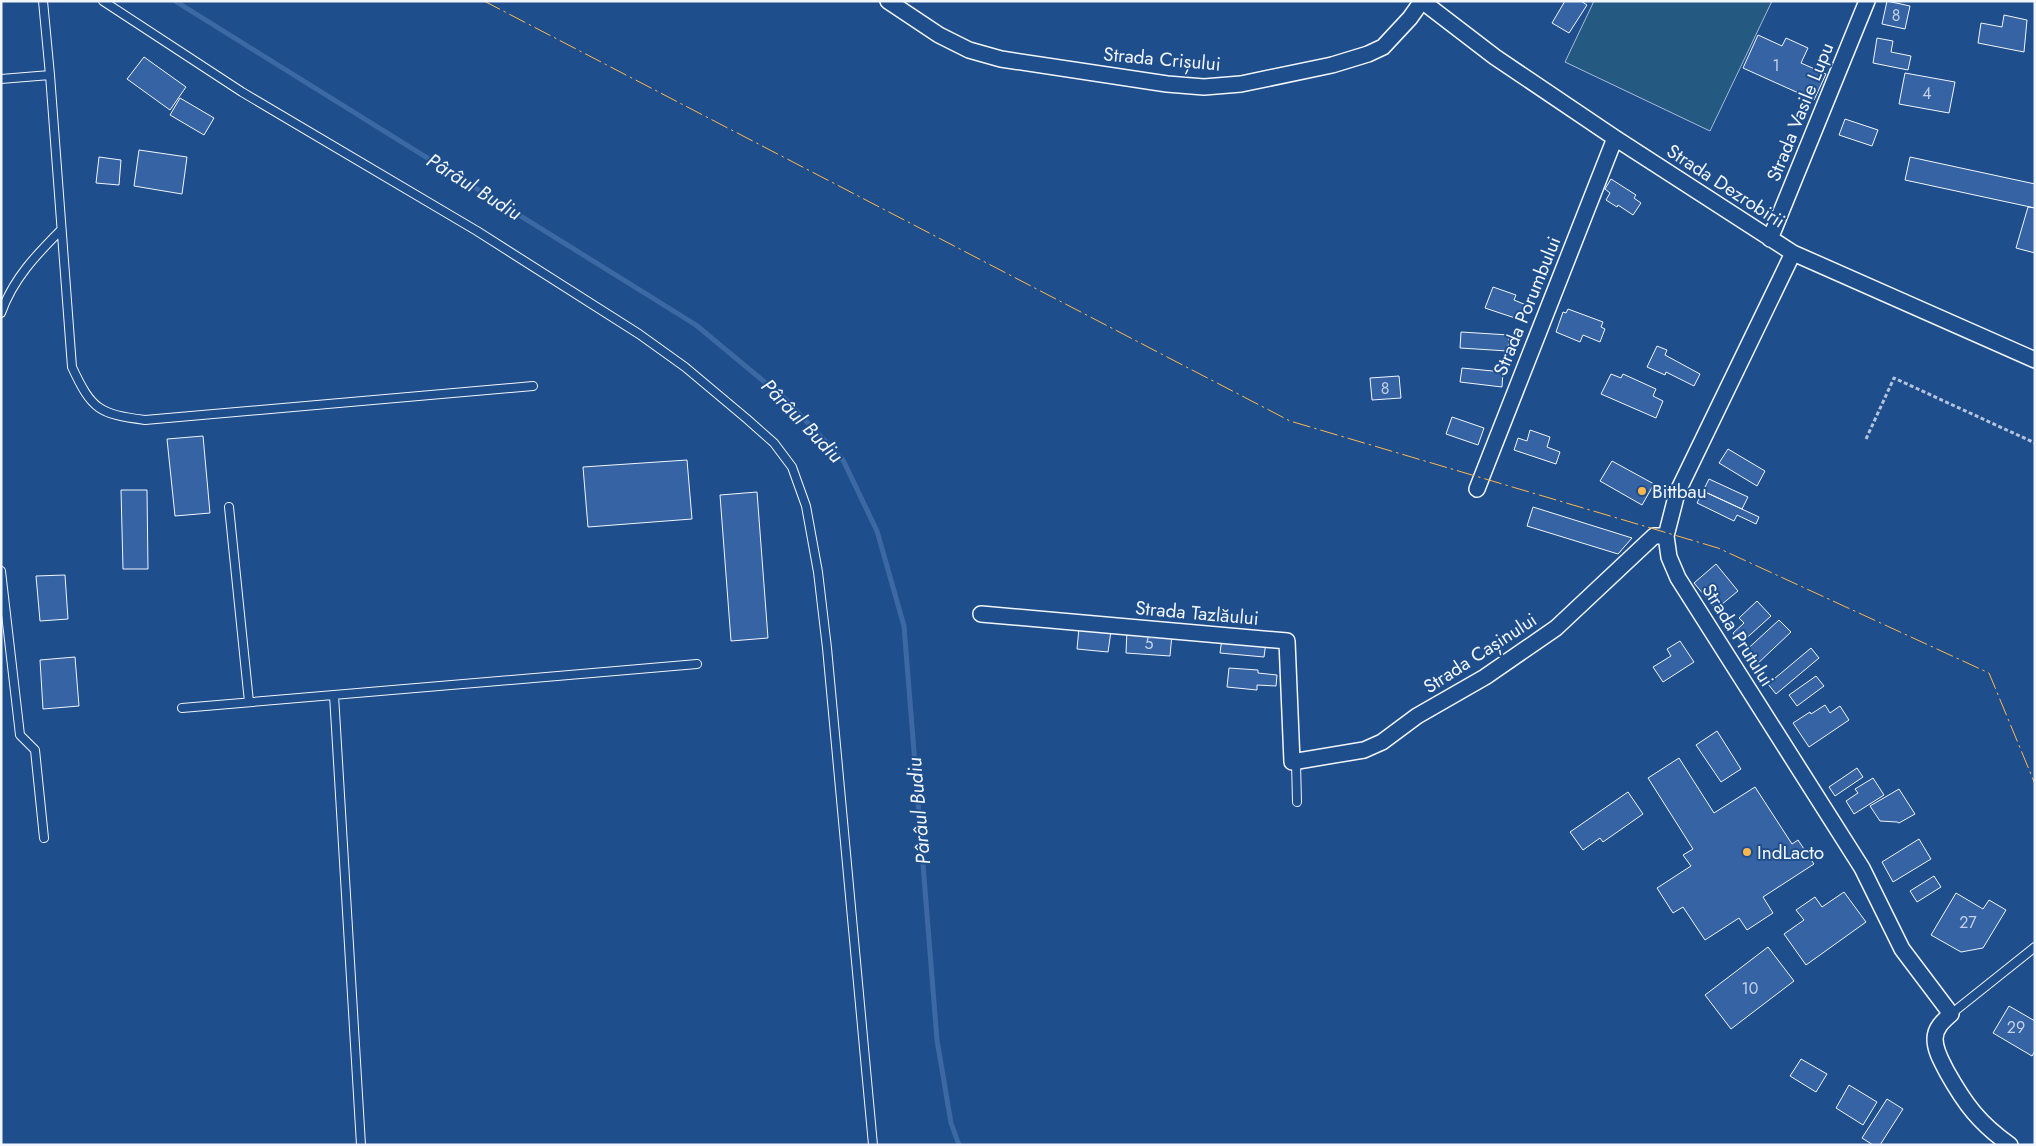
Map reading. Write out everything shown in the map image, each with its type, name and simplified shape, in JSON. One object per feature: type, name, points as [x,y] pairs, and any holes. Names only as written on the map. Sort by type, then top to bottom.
[{"type":"street","name":"Strada Crișului","points":[[888,1],[939,35],[969,50],[1001,59],[1167,84],[1204,87],[1240,84],[1332,65],[1368,54],[1382,47],[1410,18],[1422,1]]},
{"type":"street","name":"Strada Dezrobirii","points":[[1422,1],[1495,57],[1615,138],[1793,253],[2035,360]]},
{"type":"street","name":"Strada Vasile Lupu","points":[[1770,239],[1867,1]]},
{"type":"street","name":"Strada Porumbului","points":[[1477,489],[1615,138]]},
{"type":"street","name":"Strada Prutului","points":[[1793,253],[1677,493],[1666,536],[1669,557],[1678,578],[1862,868],[1902,949],[1951,1014]]},
{"type":"street","name":"Strada Cașinului","points":[[1294,762],[1364,750],[1382,742],[1418,716],[1484,677],[1556,628],[1654,536],[1666,536]]},
{"type":"street","name":"Strada Tazlăului","points":[[981,614],[1287,641],[1294,762]]},
{"type":"street","points":[[1951,1014],[1940,1024],[1935,1038],[1940,1059],[1962,1099],[1980,1121],[2010,1145]]},
{"type":"lane","points":[[43,1],[72,367],[89,400],[114,416],[145,420],[533,386]]},
{"type":"lane","points":[[103,1],[242,92],[478,232],[639,334],[686,367],[747,419],[774,443],[792,467],[806,506],[818,572],[825,629],[873,1145]]},
{"type":"lane","points":[[1,79],[50,75]]},
{"type":"lane","points":[[1,313],[10,291],[34,256],[61,230]]},
{"type":"lane","points":[[229,507],[249,702]]},
{"type":"lane","points":[[1,571],[20,735],[35,750],[44,838]]},
{"type":"lane","points":[[182,708],[697,664]]},
{"type":"lane","points":[[334,695],[361,1145]]},
{"type":"lane","points":[[1294,762],[1297,802]]},
{"type":"lane","points":[[1951,1014],[2035,947]]},
{"type":"path","points":[[1866,439],[1894,378],[2035,443]]},
{"type":"shaded area","points":[[1594,1],[1772,1],[1710,131],[1565,62]]},
{"type":"building","points":[[1565,1],[1581,1],[1587,5],[1569,33],[1552,23]]},
{"type":"building","points":[[1887,1],[1910,6],[1905,29],[1882,24]]},
{"type":"building","points":[[2004,15],[2027,20],[2024,52],[1978,43],[1981,23],[2002,27]]},
{"type":"building","points":[[1758,35],[1782,46],[1786,38],[1808,48],[1801,63],[1826,74],[1814,100],[1743,68]]},
{"type":"building","points":[[1877,38],[1893,41],[1891,52],[1911,56],[1908,70],[1873,63]]},
{"type":"building","points":[[144,57],[186,87],[170,110],[127,79]]},
{"type":"building","points":[[1905,73],[1955,82],[1949,113],[1899,104]]},
{"type":"building","points":[[180,98],[214,118],[204,135],[170,115]]},
{"type":"building","points":[[1845,119],[1878,130],[1872,146],[1839,135]]},
{"type":"building","points":[[139,150],[187,157],[182,194],[134,186]]},
{"type":"building","points":[[99,157],[121,160],[119,185],[96,183]]},
{"type":"building","points":[[1910,157],[2035,184],[2035,208],[1905,180]]},
{"type":"building","points":[[1611,179],[1636,195],[1634,198],[1641,203],[1633,215],[1606,200],[1610,193],[1605,189]]},
{"type":"building","points":[[2028,207],[2035,208],[2035,253],[2016,248]]},
{"type":"building","points":[[1493,287],[1516,295],[1514,300],[1526,305],[1521,320],[1485,308]]},
{"type":"building","points":[[1568,309],[1603,322],[1601,327],[1605,329],[1600,342],[1583,335],[1580,342],[1556,332],[1563,312],[1566,313]]},
{"type":"building","points":[[1461,332],[1509,335],[1508,351],[1460,348]]},
{"type":"building","points":[[1657,346],[1667,350],[1665,355],[1700,374],[1694,386],[1666,372],[1665,375],[1647,367]]},
{"type":"building","points":[[1462,368],[1503,372],[1502,387],[1460,382]]},
{"type":"building","points":[[1611,374],[1621,378],[1623,374],[1656,389],[1653,396],[1663,401],[1656,418],[1601,394]]},
{"type":"building","points":[[1399,376],[1401,398],[1372,400],[1370,378]]},
{"type":"building","points":[[1452,417],[1484,428],[1478,445],[1446,434]]},
{"type":"building","points":[[1530,430],[1550,437],[1547,447],[1560,452],[1556,464],[1514,450],[1518,438],[1527,441]]},
{"type":"building","points":[[203,436],[210,513],[175,516],[167,439]]},
{"type":"building","points":[[1728,449],[1765,471],[1757,486],[1719,463]]},
{"type":"building","points":[[687,460],[692,519],[588,527],[583,467]]},
{"type":"building","points":[[1612,461],[1654,484],[1642,505],[1600,481]]},
{"type":"building","points":[[1709,479],[1748,497],[1742,509],[1703,491]]},
{"type":"building","points":[[121,490],[147,490],[148,569],[123,569]]},
{"type":"building","points":[[1703,491],[1759,517],[1756,524],[1737,515],[1734,521],[1697,503]]},
{"type":"building","points":[[757,492],[768,638],[731,641],[720,495]]},
{"type":"building","points":[[1533,507],[1632,538],[1618,554],[1527,526]]},
{"type":"building","points":[[1716,564],[1738,591],[1716,609],[1694,583]]},
{"type":"building","points":[[65,575],[68,619],[40,621],[36,576]]},
{"type":"building","points":[[1757,601],[1771,616],[1741,643],[1733,633],[1744,623],[1739,618]]},
{"type":"building","points":[[1779,620],[1791,632],[1754,667],[1742,654]]},
{"type":"building","points":[[1079,628],[1111,631],[1108,652],[1077,649]]},
{"type":"building","points":[[1127,630],[1172,634],[1170,656],[1126,653]]},
{"type":"building","points":[[1222,638],[1266,642],[1264,657],[1220,653]]},
{"type":"building","points":[[1680,641],[1694,662],[1663,682],[1653,667],[1671,656],[1667,649]]},
{"type":"building","points":[[1811,648],[1819,658],[1776,694],[1768,684]]},
{"type":"building","points":[[75,657],[79,706],[43,709],[40,660]]},
{"type":"building","points":[[1229,668],[1258,670],[1258,673],[1277,675],[1276,686],[1257,685],[1257,690],[1227,687]]},
{"type":"building","points":[[1816,676],[1824,686],[1797,706],[1789,695]]},
{"type":"building","points":[[1825,705],[1830,713],[1840,706],[1849,720],[1809,747],[1793,723]]},
{"type":"building","points":[[1717,731],[1741,769],[1721,782],[1696,745]]},
{"type":"building","name":"IndLacto","points":[[1679,758],[1714,813],[1755,787],[1792,844],[1798,840],[1814,864],[1763,897],[1773,913],[1747,930],[1739,918],[1705,940],[1683,907],[1673,913],[1657,888],[1691,866],[1683,855],[1693,849],[1648,778]]},
{"type":"building","points":[[1857,768],[1863,777],[1835,796],[1829,787]]},
{"type":"building","points":[[1873,778],[1884,795],[1854,814],[1846,801],[1858,793],[1855,789]]},
{"type":"building","points":[[1899,789],[1915,814],[1899,823],[1880,821],[1870,806]]},
{"type":"building","points":[[1628,792],[1643,814],[1603,842],[1600,838],[1583,850],[1570,832]]},
{"type":"building","points":[[1919,839],[1931,859],[1893,882],[1882,862]]},
{"type":"building","points":[[1934,876],[1941,887],[1917,902],[1910,891]]},
{"type":"building","points":[[1844,892],[1866,922],[1806,965],[1784,934],[1804,920],[1796,910],[1815,897],[1822,907]]},
{"type":"building","points":[[1956,893],[1983,909],[1989,900],[2006,910],[1983,948],[1961,952],[1931,935]]},
{"type":"building","points":[[1768,947],[1794,981],[1731,1029],[1705,995]]},
{"type":"building","points":[[2009,1006],[2035,1021],[2035,1051],[2032,1056],[1993,1033]]},
{"type":"building","points":[[1801,1059],[1827,1074],[1816,1092],[1790,1076]]},
{"type":"building","points":[[1849,1085],[1877,1102],[1863,1125],[1836,1108]]},
{"type":"building","points":[[1887,1099],[1903,1109],[1880,1145],[1873,1145],[1862,1138]]},
{"type":"waterway","name":"Pârâul Budiu","points":[[175,1],[696,325],[785,399],[843,460],[877,531],[904,626],[937,1040],[951,1123],[959,1145]]},
{"type":"power","points":[[484,1],[1290,421],[1718,548],[1989,673],[2035,784]]},
{"type":"place","name":"Bittbau","points":[[1642,491]]},
{"type":"place","name":"IndLacto","points":[[1747,852]]}]
